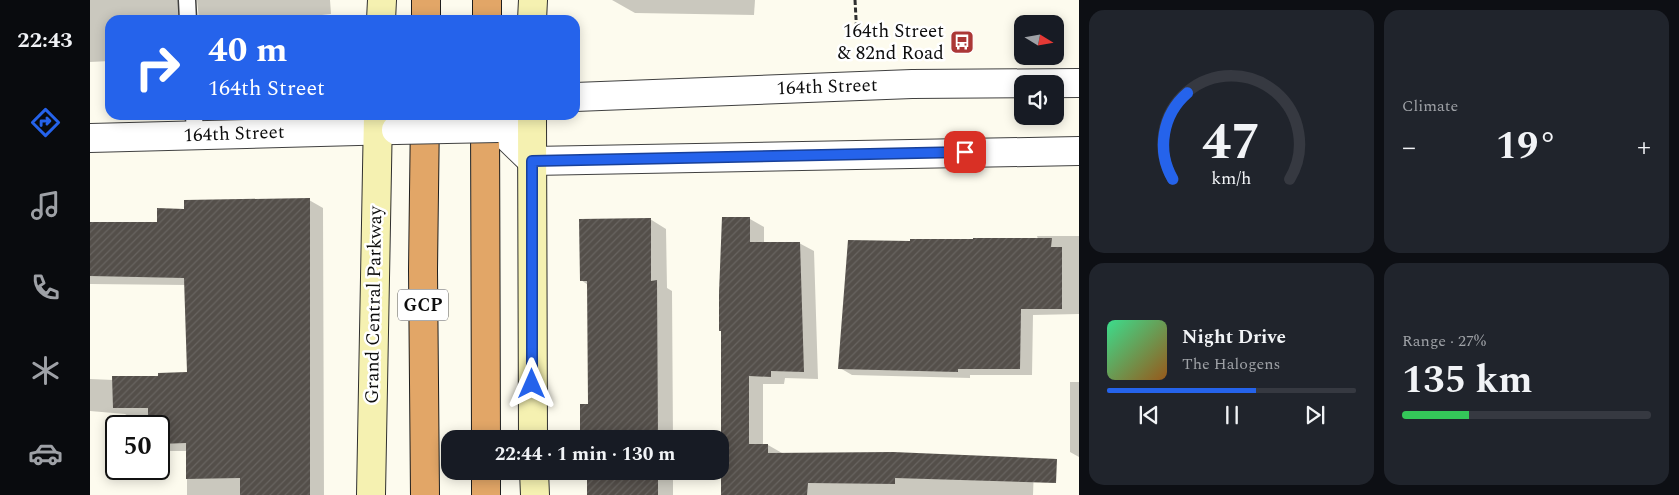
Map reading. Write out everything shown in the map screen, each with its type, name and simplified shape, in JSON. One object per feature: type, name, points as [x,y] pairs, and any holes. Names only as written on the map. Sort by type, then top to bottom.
[{"type":"highway","points":[[426,0],[426,15]]},
{"type":"highway","points":[[487,0],[487,15]]},
{"type":"highway","name":"GCP","points":[[424,120],[425,495]]},
{"type":"highway","points":[[486,430],[499,120]]},
{"type":"highway","points":[[486,480],[486,495]]},
{"type":"main road","points":[[381,15],[382,0]]},
{"type":"main road","points":[[532,15],[533,0]]},
{"type":"main road","points":[[532,120],[533,430]]},
{"type":"main road","name":"Grand Central Parkway","points":[[371,495],[384,125]]},
{"type":"main road","points":[[534,480],[535,495]]},
{"type":"street","name":"164th Street","points":[[580,97],[912,84],[1079,83]]},
{"type":"street","name":"164th Street","points":[[90,138],[194,125],[384,125],[499,120]]},
{"type":"street","points":[[499,120],[532,161],[1079,151]]},
{"type":"lane","points":[[187,0],[188,15]]},
{"type":"path","points":[[855,0],[857,36]]},
{"type":"building","points":[[310,198],[310,495],[240,495],[240,478],[186,479],[186,443],[170,444],[170,415],[148,415],[148,408],[113,408],[112,376],[158,376],[158,373],[187,372],[184,278],[90,276],[90,222],[157,222],[157,208],[184,209],[184,200]]},
{"type":"building","points":[[722,217],[750,217],[750,242],[800,242],[804,372],[771,371],[771,377],[749,376],[749,444],[768,444],[768,453],[893,452],[1057,459],[1056,483],[895,478],[895,484],[808,483],[807,495],[721,495],[721,480],[729,480],[729,430],[721,430],[719,293]]},
{"type":"building","points":[[651,218],[651,281],[657,280],[658,430],[580,430],[580,404],[588,404],[587,281],[580,281],[579,219]]},
{"type":"building","points":[[1052,238],[1051,247],[1062,247],[1062,309],[1021,309],[1020,369],[958,369],[958,372],[838,369],[848,240],[910,241],[910,239]]},
{"type":"building","points":[[587,480],[658,480],[658,495],[587,495]]},
{"type":"place","name":"164th Street & 82nd Road","points":[[962,42]]},
{"type":"route","points":[[532,384],[532,161],[965,152]]}]
